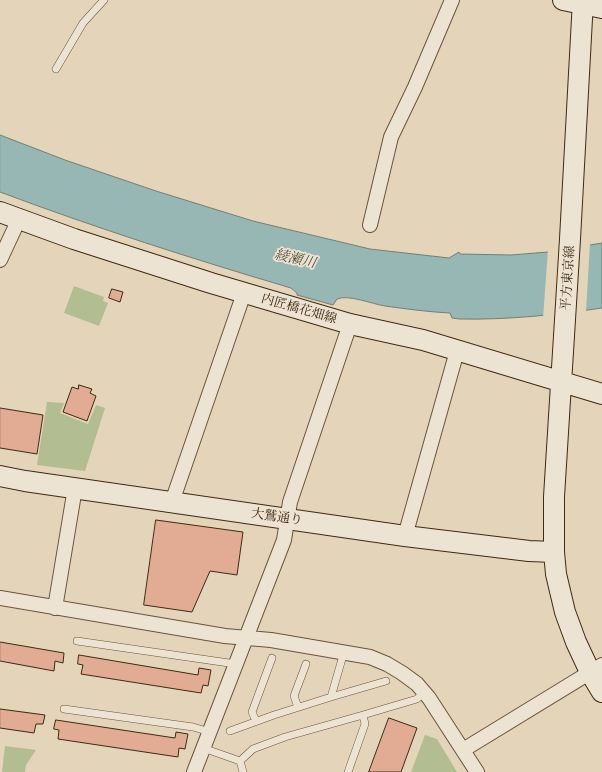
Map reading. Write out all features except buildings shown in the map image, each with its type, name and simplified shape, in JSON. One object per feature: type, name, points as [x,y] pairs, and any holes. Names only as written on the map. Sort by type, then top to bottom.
[{"type":"main road","points":[[563,0],[583,2],[602,8]]},
{"type":"main road","name":"平方東京線","points":[[583,2],[554,497],[554,552],[556,574],[562,600],[576,642],[596,668],[602,692]]},
{"type":"main road","name":"内匠橋花畑線","points":[[0,212],[74,239],[244,293],[350,324],[423,340],[602,394]]},
{"type":"main road","name":"大鷲通り","points":[[0,476],[405,536],[529,551],[554,552]]},
{"type":"street","points":[[370,225],[391,137],[415,87],[452,0]]},
{"type":"street","points":[[0,260],[19,219]]},
{"type":"street","points":[[172,502],[244,293]]},
{"type":"street","points":[[194,772],[284,540],[290,502],[350,324]]},
{"type":"street","points":[[405,536],[457,351]]},
{"type":"street","points":[[55,608],[75,488]]},
{"type":"street","points":[[0,598],[225,636],[271,640],[370,657],[402,672],[424,692],[477,772]]},
{"type":"street","points":[[463,750],[596,668]]},
{"type":"lane","points":[[56,69],[83,23],[104,0]]},
{"type":"lane","points":[[77,642],[236,664]]},
{"type":"lane","points":[[331,697],[344,652]]},
{"type":"lane","points":[[256,721],[252,712],[272,658]]},
{"type":"lane","points":[[298,707],[294,696],[306,664]]},
{"type":"lane","points":[[230,731],[298,707],[386,681]]},
{"type":"lane","points":[[240,761],[253,749],[285,737],[417,699],[424,692]]},
{"type":"lane","points":[[64,709],[193,727],[210,732]]},
{"type":"lane","points":[[348,772],[365,724],[363,715]]},
{"type":"lane","points":[[203,748],[240,761]]},
{"type":"lane","points":[[240,761],[244,772]]},
{"type":"green space","points":[[74,286],[104,297],[103,301],[108,303],[99,326],[64,313]]},
{"type":"green space","points":[[47,402],[64,403],[60,413],[88,424],[96,405],[105,408],[85,471],[37,465]]},
{"type":"green space","points":[[425,735],[437,739],[457,772],[411,772]]},
{"type":"green space","points":[[5,746],[36,750],[26,765],[25,772],[2,772]]},
{"type":"water","name":"綾瀬川","points":[[0,135],[65,160],[156,191],[253,221],[370,249],[449,258],[459,252],[460,254],[511,255],[548,252],[602,243],[602,308],[566,313],[495,319],[459,319],[452,318],[450,313],[385,306],[354,298],[337,299],[333,305],[297,295],[297,293],[291,288],[145,243],[0,192]]},
{"type":"pier","points":[[590,243],[586,312],[543,318],[548,250]]}]
